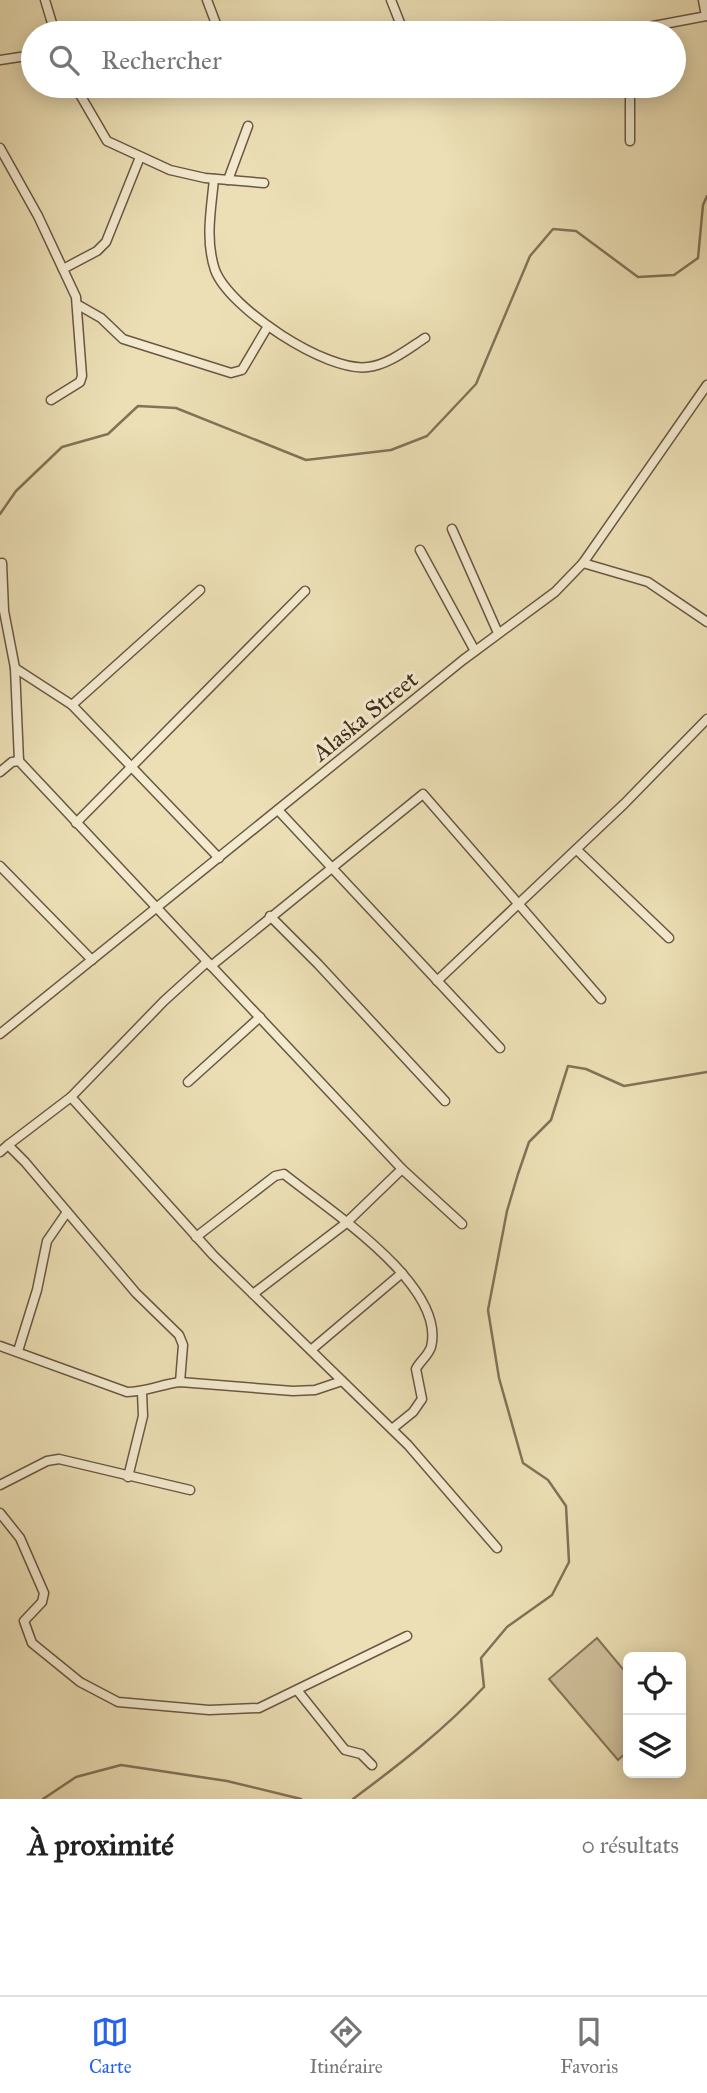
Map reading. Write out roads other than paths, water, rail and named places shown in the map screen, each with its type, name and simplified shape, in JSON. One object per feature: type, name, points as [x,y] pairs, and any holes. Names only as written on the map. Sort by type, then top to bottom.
[{"type":"street","points":[[44,0],[51,21]]},
{"type":"street","points":[[207,0],[215,21]]},
{"type":"street","points":[[390,0],[399,21]]},
{"type":"street","points":[[683,21],[707,16],[703,0]]},
{"type":"street","points":[[0,60],[21,57]]},
{"type":"street","points":[[81,98],[103,138],[140,157],[170,170],[214,179],[264,183]]},
{"type":"street","points":[[630,98],[630,141]]},
{"type":"street","points":[[228,180],[248,126]]},
{"type":"street","points":[[0,148],[80,306],[82,376],[79,382],[51,400]]},
{"type":"street","points":[[63,269],[97,251],[106,242],[140,157]]},
{"type":"street","points":[[214,179],[208,234],[215,270],[222,284],[268,326],[294,343],[361,368],[389,360],[425,338]]},
{"type":"street","points":[[80,306],[101,318],[123,339],[232,373],[242,370],[268,326]]},
{"type":"street","name":"Alaska Street","points":[[0,1034],[498,633],[555,592],[583,563],[707,385]]},
{"type":"street","points":[[452,529],[498,633]]},
{"type":"street","points":[[420,550],[475,652]]},
{"type":"street","points":[[2,563],[3,621],[15,667],[19,761]]},
{"type":"street","points":[[583,563],[648,582],[707,622]]},
{"type":"street","points":[[72,705],[200,590]]},
{"type":"street","points":[[76,823],[305,591]]},
{"type":"street","points":[[15,667],[72,705],[133,765],[219,858]]},
{"type":"street","points":[[436,981],[577,849],[707,719]]},
{"type":"street","points":[[0,772],[12,762],[25,764],[76,823],[402,1169],[462,1224]]},
{"type":"street","points":[[0,1152],[71,1097],[154,1011],[209,964],[424,794],[601,999]]},
{"type":"street","points":[[278,810],[500,1048]]},
{"type":"street","points":[[577,849],[669,938]]},
{"type":"street","points":[[0,866],[92,960]]},
{"type":"street","points":[[270,916],[444,1101]]},
{"type":"street","points":[[188,1082],[260,1017]]},
{"type":"street","points":[[71,1097],[196,1237],[392,1429],[496,1548]]},
{"type":"street","points":[[8,1145],[136,1293],[179,1335],[183,1345],[180,1382]]},
{"type":"street","points":[[253,1294],[345,1224],[402,1169]]},
{"type":"street","points":[[196,1237],[279,1174],[284,1174],[380,1250],[402,1273],[427,1308],[431,1346],[416,1369],[422,1399],[413,1412],[392,1429]]},
{"type":"street","points":[[18,1351],[37,1290],[47,1241],[67,1212]]},
{"type":"street","points":[[311,1350],[402,1273]]},
{"type":"street","points":[[0,1346],[114,1388],[142,1392],[159,1385],[180,1382],[293,1391],[315,1390],[342,1381]]},
{"type":"street","points":[[128,1477],[144,1416],[142,1392]]},
{"type":"street","points":[[0,1485],[47,1461],[59,1459],[190,1490]]},
{"type":"street","points":[[0,1513],[20,1538],[44,1594],[41,1602],[24,1621],[25,1630],[32,1643],[80,1682],[118,1702],[209,1710],[259,1708],[407,1636]]},
{"type":"street","points":[[297,1690],[345,1750],[361,1754],[373,1765]]},
{"type":"waterway","points":[[0,514],[16,491],[62,447],[108,434],[138,406],[176,408],[306,460],[391,450],[427,436],[476,384],[530,256],[553,229],[576,231],[638,277],[674,275],[698,258],[703,205],[707,196]]},
{"type":"waterway","points":[[353,1799],[421,1746],[484,1687],[481,1658],[507,1627],[552,1595],[569,1562],[566,1506],[548,1480],[523,1463],[499,1378],[488,1310],[507,1211],[529,1142],[551,1120],[568,1066],[586,1069],[624,1086],[707,1072]]},
{"type":"waterway","points":[[43,1799],[76,1777],[121,1765],[227,1781],[301,1799]]}]
